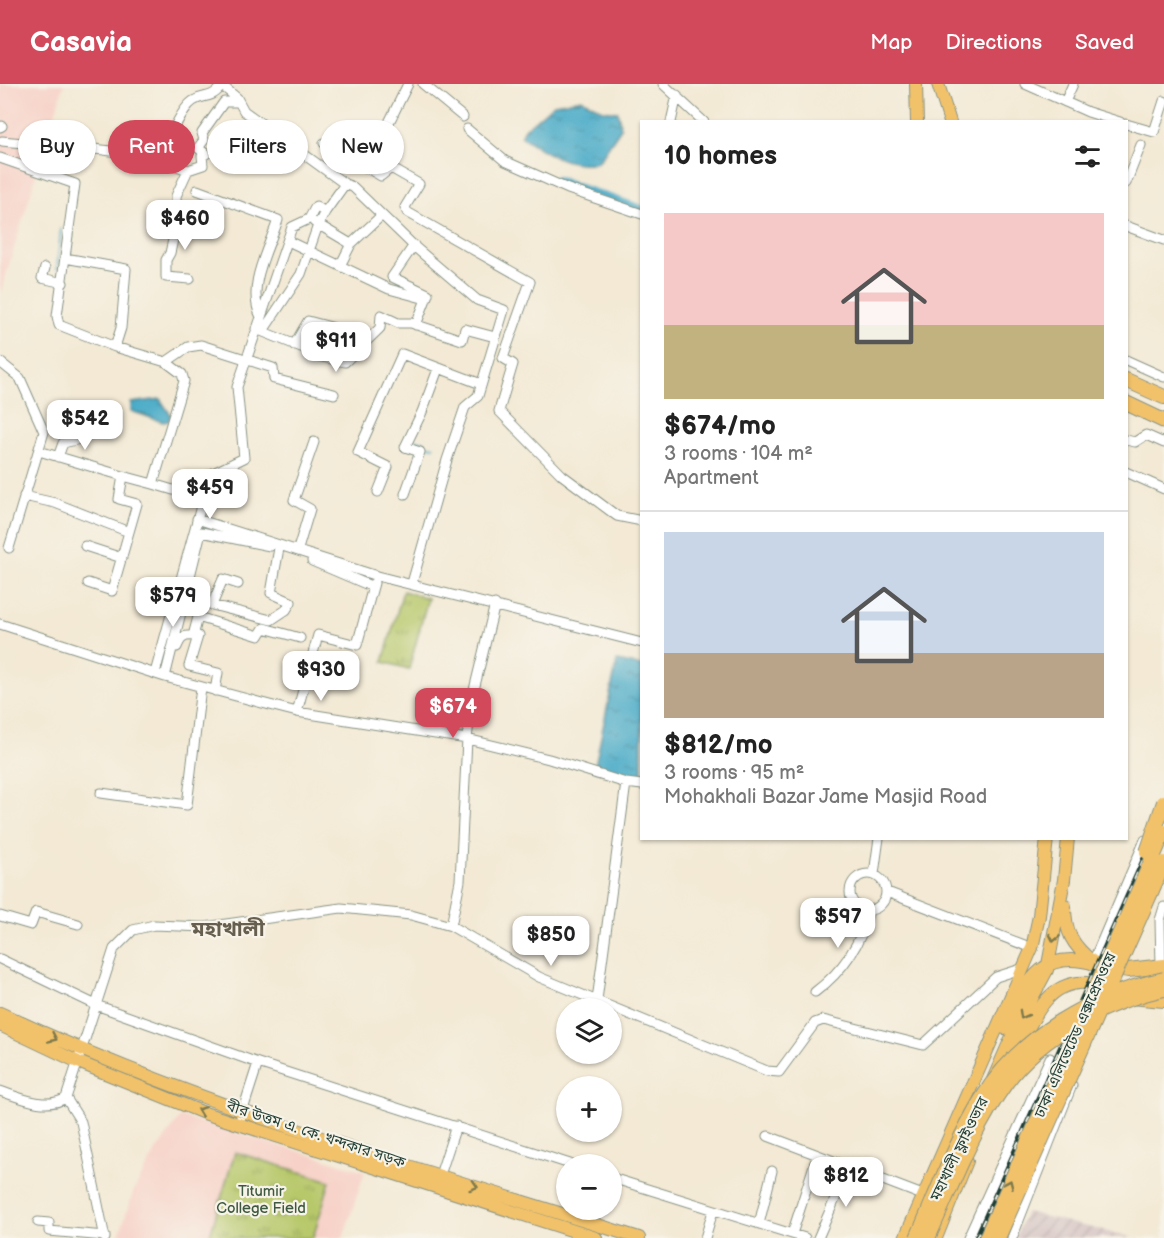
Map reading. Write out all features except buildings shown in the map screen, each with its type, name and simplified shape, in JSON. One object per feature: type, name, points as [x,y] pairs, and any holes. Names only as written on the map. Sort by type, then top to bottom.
[{"type":"highway","points":[[1128,381],[1164,397]]},
{"type":"highway","points":[[1128,405],[1164,421]]},
{"type":"highway","points":[[1138,889],[1141,872],[1164,802]]},
{"type":"highway","name":"ঢাকা এলিভেটেড এক্সপ্রেসওয়ে","points":[[986,1238],[1164,832]]},
{"type":"highway","name":"ঢাকা এলিভেটেড এক্সপ্রেসওয়ে","points":[[998,1238],[1164,863]]},
{"type":"highway","points":[[1099,965],[1128,970],[1163,970]]},
{"type":"highway","name":"মহাখালী ফ্লাইওভার","points":[[917,1238],[981,1100],[1015,1057],[1056,1024],[1089,1004],[1163,970]]},
{"type":"highway","points":[[1087,983],[1141,1000],[1164,1000]]},
{"type":"highway","name":"মহাখালী ফ্লাইওভার","points":[[928,1238],[985,1116],[1017,1070],[1047,1044],[1094,1014],[1122,1001],[1164,989]]},
{"type":"main road","points":[[916,84],[917,120]]},
{"type":"main road","points":[[938,84],[949,120]]},
{"type":"main road","points":[[905,1238],[1027,959],[1039,916],[1047,840]]},
{"type":"main road","points":[[962,1178],[983,1104],[996,1069],[1044,978],[1049,963],[1064,880],[1068,840]]},
{"type":"main road","points":[[1064,880],[1068,935],[1072,944],[1099,965]]},
{"type":"main road","points":[[964,1103],[978,1083],[1029,982],[1039,968],[1049,963],[1072,959],[1099,965]]},
{"type":"main road","points":[[936,1238],[1006,1072],[1045,1001],[1066,985],[1087,983]]},
{"type":"main road","name":"বীর উত্তম এ. কে. খন্দকার সড়ক","points":[[0,1013],[79,1056],[639,1238]]},
{"type":"main road","name":"বীর উত্তম এ. কে. খন্দকার সড়ক","points":[[0,1025],[238,1124],[592,1237]]},
{"type":"street","points":[[390,120],[408,84]]},
{"type":"street","points":[[423,84],[463,117]]},
{"type":"street","points":[[663,84],[702,120]]},
{"type":"street","points":[[1025,84],[1114,120]]},
{"type":"street","points":[[1065,102],[1072,84]]},
{"type":"street","points":[[180,120],[193,101],[216,94],[221,85],[237,98],[244,111],[345,184],[353,187],[381,216],[477,300],[504,310],[478,396],[465,408],[447,460],[412,583]]},
{"type":"street","points":[[671,120],[677,95]]},
{"type":"street","points":[[195,168],[202,165],[202,156],[206,154],[198,148],[204,140],[202,133],[212,116],[224,102],[235,102],[237,98]]},
{"type":"street","points":[[1128,125],[1154,132],[1164,101]]},
{"type":"street","points":[[467,129],[505,161],[568,189],[640,213]]},
{"type":"street","points":[[2,141],[108,152]]},
{"type":"street","points":[[1128,178],[1141,145]]},
{"type":"street","points":[[0,158],[75,184],[57,316],[59,324],[115,347],[166,362],[182,374],[183,381],[153,484]]},
{"type":"street","points":[[186,174],[176,196],[177,222],[170,254],[166,260],[166,276],[190,279]]},
{"type":"street","points":[[402,174],[419,184],[405,207],[407,212],[530,282],[503,358],[513,364],[499,411],[562,475],[617,516],[640,521]]},
{"type":"street","points":[[155,674],[209,475],[244,458],[237,387],[260,330],[301,274],[318,225],[345,184]]},
{"type":"street","points":[[197,190],[278,220],[256,284],[255,305],[261,317]]},
{"type":"street","points":[[260,330],[261,317],[292,227],[309,219],[316,206],[326,212]]},
{"type":"street","points":[[340,266],[351,244],[381,216]]},
{"type":"street","points":[[309,219],[351,244]]},
{"type":"street","points":[[1128,227],[1164,240]]},
{"type":"street","points":[[288,241],[389,289],[426,299]]},
{"type":"street","points":[[414,245],[392,277],[428,294],[416,325]]},
{"type":"street","points":[[65,258],[126,270],[122,328],[115,347]]},
{"type":"street","points":[[45,268],[42,278],[63,283]]},
{"type":"street","points":[[260,330],[311,351],[313,355],[345,362],[380,328],[381,315],[398,323],[416,325],[462,340],[465,329],[495,337]]},
{"type":"street","points":[[294,345],[308,321],[331,327],[352,337]]},
{"type":"street","points":[[166,362],[194,345],[273,368],[274,380],[334,394]]},
{"type":"street","points":[[378,492],[388,467],[358,452],[402,354],[481,384]]},
{"type":"street","points":[[1128,361],[1164,377]]},
{"type":"street","points":[[0,362],[20,378],[44,432],[30,471],[9,548]]},
{"type":"street","points":[[405,494],[420,452],[405,447],[422,412],[438,369]]},
{"type":"street","points":[[58,457],[63,443],[76,440],[76,416],[84,410]]},
{"type":"street","points":[[1128,440],[1135,442],[1146,435],[1164,443]]},
{"type":"street","points":[[298,549],[310,509],[294,500],[314,442]]},
{"type":"street","points":[[39,451],[203,499]]},
{"type":"street","points":[[1128,473],[1164,489]]},
{"type":"street","points":[[88,583],[112,591],[136,504],[119,498],[123,476]]},
{"type":"street","points":[[24,496],[55,503],[129,532]]},
{"type":"street","points":[[197,519],[298,549],[304,554],[377,576],[640,642]]},
{"type":"street","points":[[165,677],[201,532],[279,548],[373,586]]},
{"type":"street","points":[[85,546],[122,558]]},
{"type":"street","points":[[186,593],[212,605],[271,620],[286,610],[291,602],[271,593],[279,548]]},
{"type":"street","points":[[297,712],[318,635],[357,645],[377,576]]},
{"type":"street","points":[[212,605],[223,579],[238,584]]},
{"type":"street","points":[[451,926],[460,881],[467,739],[472,698],[495,604]]},
{"type":"street","points":[[193,635],[198,617],[208,624],[259,636],[264,628],[300,638]]},
{"type":"street","points":[[0,624],[165,677],[297,712],[467,739],[549,759],[626,783],[640,785]]},
{"type":"street","points":[[177,650],[179,640],[193,635],[198,636],[189,666],[218,674],[215,691]]},
{"type":"street","points":[[101,793],[188,805],[201,687]]},
{"type":"street","points":[[597,998],[626,783]]},
{"type":"street","points":[[1099,965],[1164,794]]},
{"type":"street","points":[[874,873],[879,840]]},
{"type":"street","points":[[1099,965],[1164,846]]},
{"type":"street","points":[[874,873],[884,880],[887,891],[880,907],[869,910],[857,907],[850,897],[851,884],[859,875],[874,873]]},
{"type":"street","points":[[887,891],[1027,959]]},
{"type":"street","points":[[1163,970],[1160,920],[1164,907]]},
{"type":"street","points":[[0,1091],[44,1104],[57,1103],[66,1098],[114,949],[126,935],[144,926],[205,927],[341,908],[411,915],[451,926],[540,977],[592,998]]},
{"type":"street","points":[[815,992],[839,972],[862,934],[869,910]]},
{"type":"street","points":[[0,916],[32,925],[36,912],[78,924]]},
{"type":"street","points":[[0,959],[96,1005],[258,1063],[556,1159]]},
{"type":"street","points":[[622,1010],[767,1071],[779,1072],[815,1023],[823,1020],[923,1044],[996,976],[1027,959]]},
{"type":"street","points":[[1012,1238],[1070,1090],[1103,989]]},
{"type":"street","points":[[968,1238],[1050,1058]]},
{"type":"street","points":[[238,1124],[258,1063]]},
{"type":"street","points":[[38,1222],[49,1223],[50,1231],[105,1237],[81,1122],[66,1098]]},
{"type":"street","points":[[440,1175],[456,1126]]},
{"type":"street","points":[[768,1136],[924,1196]]},
{"type":"street","points":[[792,1234],[818,1156]]},
{"type":"street","points":[[818,1238],[849,1167]]},
{"type":"street","points":[[759,1224],[772,1171]]},
{"type":"street","points":[[622,1181],[805,1238]]},
{"type":"street","points":[[705,1238],[713,1211]]},
{"type":"shaded area","points":[[0,84],[64,84],[53,120],[18,120],[18,174],[37,174],[0,294]]},
{"type":"shaded area","points":[[181,1116],[365,1171],[343,1238],[118,1238],[134,1190],[156,1151]]},
{"type":"shaded area","points":[[1026,1212],[1133,1238],[1015,1238]]},
{"type":"green space","points":[[403,591],[428,598],[409,669],[383,662]]},
{"type":"green space","name":"Titumir College Field","points":[[235,1152],[330,1181],[313,1238],[209,1238]]},
{"type":"water","points":[[582,99],[603,110],[618,112],[621,128],[598,162],[577,163],[558,158],[521,136],[525,129],[554,104]]},
{"type":"water","points":[[160,399],[171,415],[169,421],[163,422],[131,411],[131,403]]},
{"type":"water","points":[[617,661],[640,666],[640,780],[594,770]]},
{"type":"waterway","points":[[557,180],[640,208]]},
{"type":"waterway","points":[[57,269],[61,229]]},
{"type":"waterway","points":[[413,439],[425,442]]},
{"type":"waterway","points":[[424,445],[434,447]]},
{"type":"tram line","points":[[985,1238],[1046,1102],[1094,985],[1164,832]]},
{"type":"railway","points":[[976,1238],[1164,812]]},
{"type":"district","name":"মহাখালী","points":[[228,929]]}]
